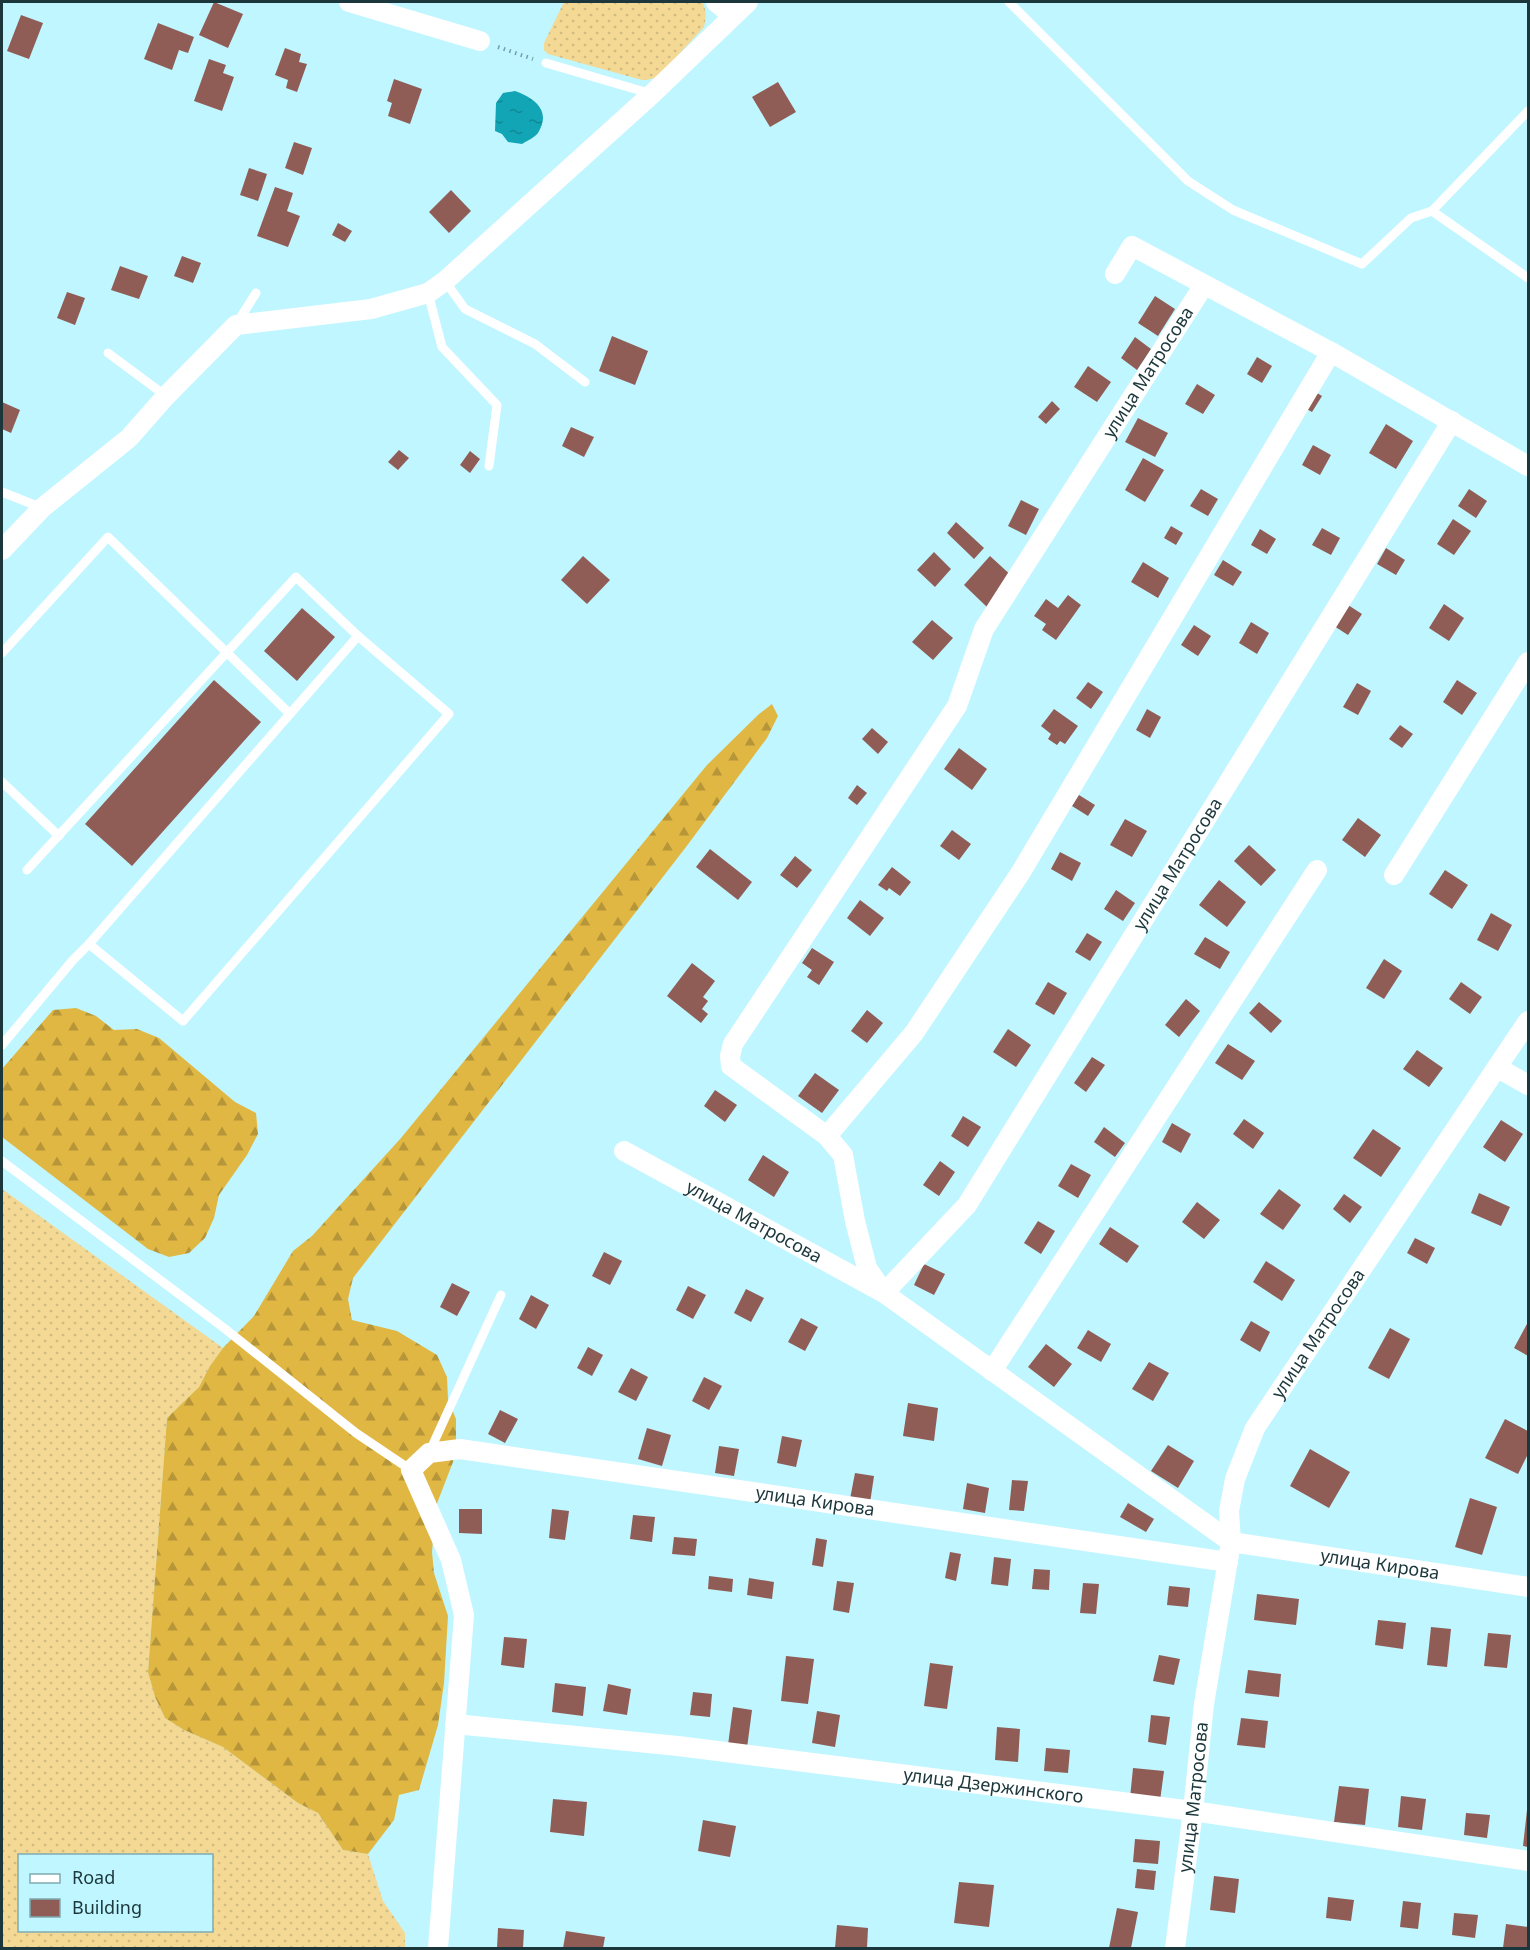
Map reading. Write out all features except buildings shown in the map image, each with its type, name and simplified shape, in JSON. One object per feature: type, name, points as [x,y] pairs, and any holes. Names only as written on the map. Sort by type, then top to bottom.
[{"type":"street","points":[[349,2],[480,41]]},
{"type":"street","points":[[716,2],[733,16]]},
{"type":"street","points":[[2,550],[42,508],[129,438],[166,396],[236,325],[371,309],[428,293],[445,281],[652,94],[747,2]]},
{"type":"street","points":[[1115,274],[1132,246],[1331,352],[1528,466]]},
{"type":"street","name":"улица Матросова","points":[[884,1293],[867,1269],[855,1221],[843,1155],[827,1137],[731,1066],[730,1056],[733,1044],[957,706],[984,629],[1204,285]]},
{"type":"street","points":[[827,1137],[914,1034],[1021,872],[1331,352]]},
{"type":"street","name":"улица Матросова","points":[[884,1293],[967,1205],[1452,421]]},
{"type":"street","points":[[1394,875],[1528,662]]},
{"type":"street","points":[[992,1371],[1317,870]]},
{"type":"street","name":"улица Матросова","points":[[1175,1948],[1204,1704],[1232,1542],[1229,1511],[1235,1479],[1255,1428],[1528,1021]]},
{"type":"street","points":[[1498,1068],[1528,1085]]},
{"type":"street","name":"улица Матросова","points":[[624,1150],[884,1293],[1232,1542]]},
{"type":"street","name":"улица Кирова","points":[[429,1453],[460,1449],[1228,1562]]},
{"type":"street","points":[[429,1453],[411,1470],[451,1560],[464,1616],[438,1948]]},
{"type":"street","name":"улица Кирова","points":[[1232,1542],[1528,1587]]},
{"type":"street","name":"улица Дзержинского","points":[[455,1724],[678,1746],[1193,1811],[1528,1861]]},
{"type":"lane","points":[[1009,2],[1188,181],[1233,210],[1362,264],[1411,218],[1432,211],[1528,111]]},
{"type":"lane","points":[[546,63],[652,94]]},
{"type":"lane","points":[[1432,211],[1528,278]]},
{"type":"lane","points":[[445,281],[465,309],[535,344],[585,382]]},
{"type":"lane","points":[[428,293],[442,347],[497,405],[489,466]]},
{"type":"lane","points":[[236,325],[256,294]]},
{"type":"lane","points":[[108,353],[166,396]]},
{"type":"lane","points":[[2,492],[42,508]]},
{"type":"lane","points":[[2,653],[108,537],[290,714]]},
{"type":"lane","points":[[27,870],[296,577],[358,636],[449,714],[183,1021],[89,944]]},
{"type":"lane","points":[[2,1045],[73,960],[358,636]]},
{"type":"lane","points":[[2,782],[59,836]]},
{"type":"lane","points":[[2,1161],[224,1328],[357,1433],[411,1470]]},
{"type":"lane","points":[[429,1453],[501,1295]]},
{"type":"path","points":[[480,41],[546,63]]},
{"type":"shaded area","points":[[564,2],[702,2],[705,11],[704,27],[658,77],[642,80],[548,54],[544,50],[544,43]]},
{"type":"shaded area","points":[[2,1189],[223,1348],[199,1387],[167,1418],[148,1672],[155,1697],[165,1718],[184,1730],[223,1747],[298,1803],[318,1813],[343,1850],[368,1854],[383,1901],[405,1933],[405,1948],[2,1948]]},
{"type":"green space","points":[[772,704],[778,716],[767,738],[686,847],[353,1278],[348,1299],[352,1320],[397,1331],[437,1355],[447,1377],[448,1399],[456,1419],[456,1441],[453,1462],[436,1506],[432,1552],[434,1573],[448,1616],[444,1683],[438,1725],[419,1790],[399,1795],[394,1820],[368,1854],[343,1850],[318,1813],[298,1803],[223,1747],[184,1730],[165,1718],[155,1697],[148,1672],[167,1418],[199,1387],[223,1348],[254,1316],[293,1251],[312,1236],[401,1138],[707,765]]},
{"type":"green space","points":[[76,1008],[96,1016],[114,1030],[137,1029],[159,1038],[235,1102],[256,1113],[258,1134],[247,1155],[219,1195],[214,1218],[205,1238],[189,1253],[169,1257],[148,1249],[2,1137],[2,1069],[53,1010]]},
{"type":"water","points":[[515,91],[534,101],[542,111],[543,118],[538,133],[522,144],[508,142],[502,134],[495,131],[496,103],[503,93]]}]
